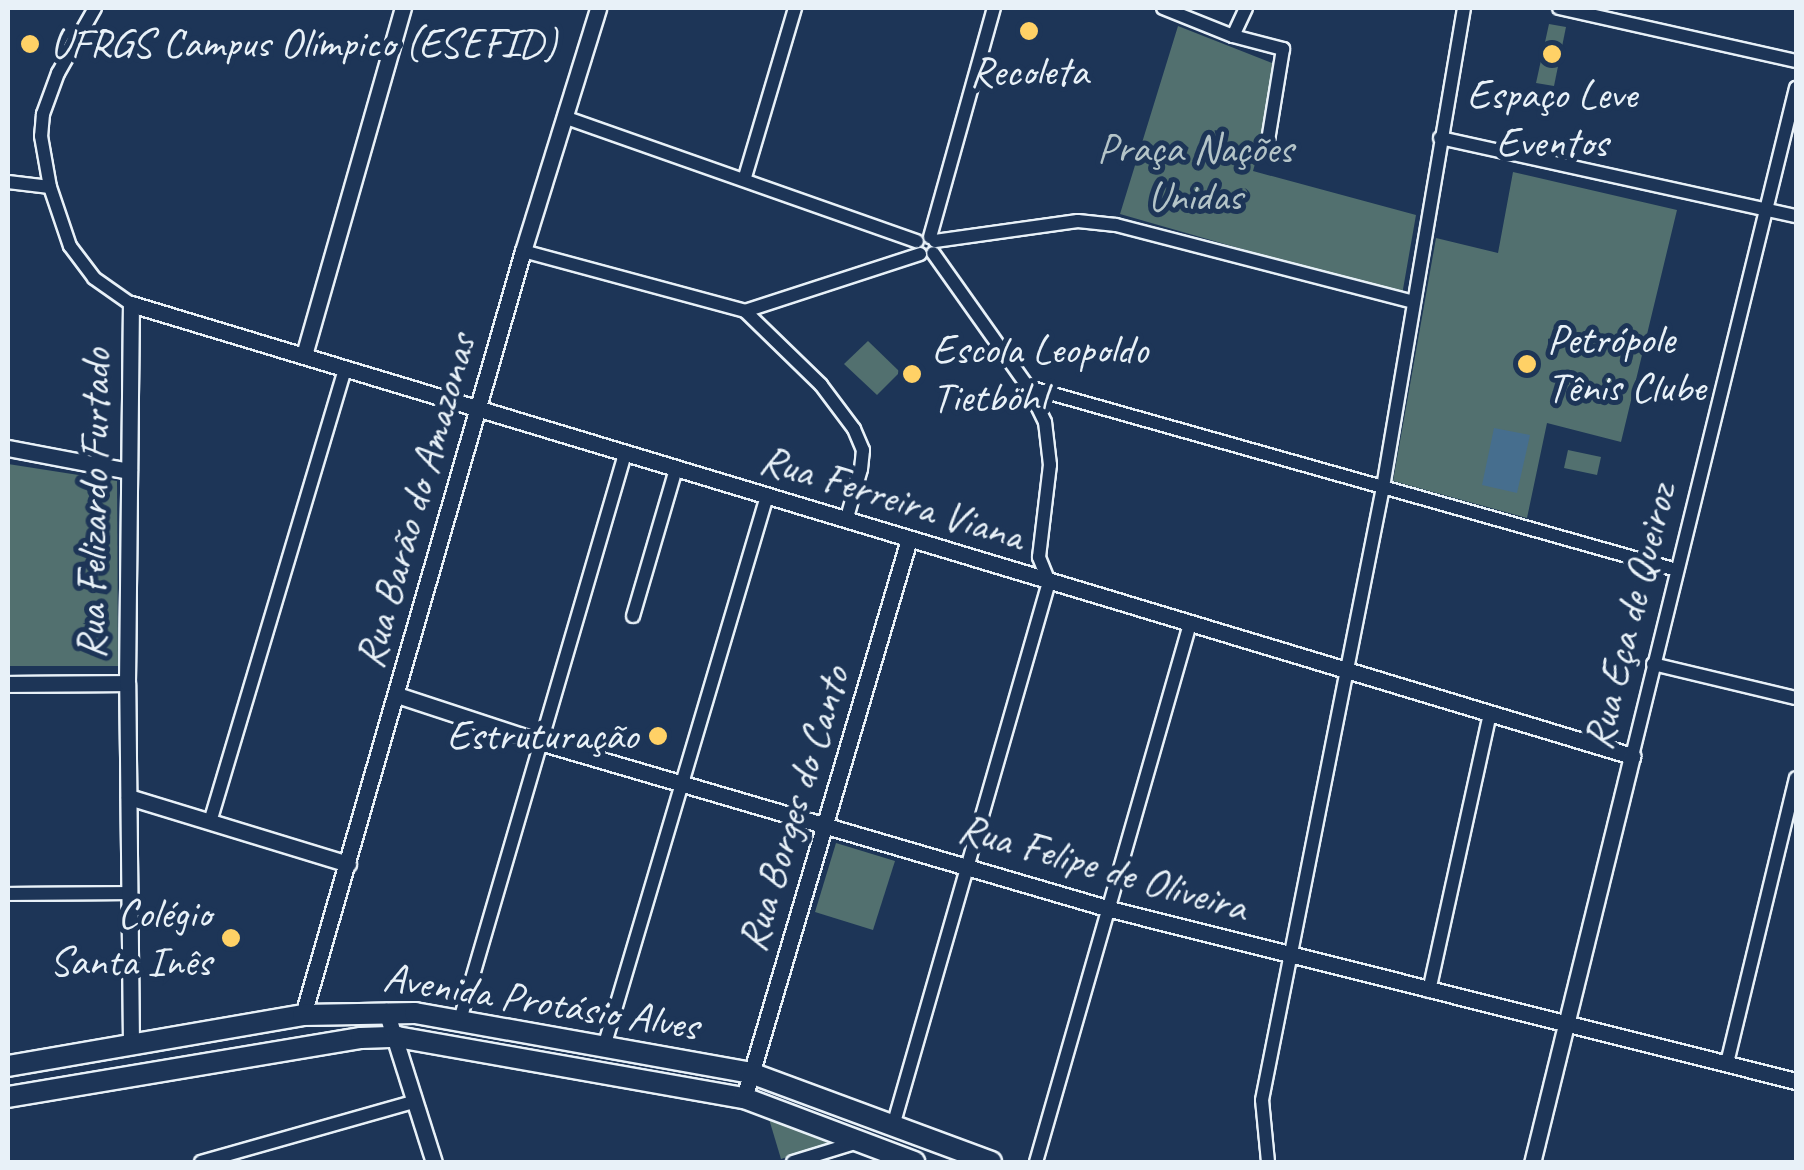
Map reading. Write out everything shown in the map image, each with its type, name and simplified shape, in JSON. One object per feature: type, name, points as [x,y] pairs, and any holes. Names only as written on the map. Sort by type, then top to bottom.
[{"type":"main road","name":"Avenida Protásio Alves","points":[[8,1066],[303,1015],[386,1010],[751,1073],[990,1162]]},
{"type":"main road","name":"Avenida Protásio Alves","points":[[8,1097],[361,1038],[397,1038],[744,1098],[914,1162]]},
{"type":"street","name":"Rua Felizardo Furtado","points":[[95,8],[58,73],[43,114],[41,136],[50,187],[70,246],[94,278],[131,304],[127,683],[131,1044]]},
{"type":"street","points":[[304,355],[404,8]]},
{"type":"street","name":"Rua Barão do Amazonas","points":[[303,1015],[523,251],[598,8]]},
{"type":"street","points":[[745,177],[795,8]]},
{"type":"street","points":[[927,245],[994,8]]},
{"type":"street","points":[[1163,8],[1233,36],[1283,49],[1268,142]]},
{"type":"street","points":[[1233,36],[1246,8]]},
{"type":"street","points":[[1268,1162],[1262,1100],[1287,956],[1383,486],[1464,8]]},
{"type":"street","points":[[1559,8],[1796,61]]},
{"type":"street","name":"Rua Eça de Queiroz","points":[[1532,1162],[1796,88]]},
{"type":"street","points":[[564,118],[745,177],[927,245],[1028,387],[1046,422],[1050,466],[1039,557],[1049,582],[893,1126]]},
{"type":"street","points":[[1440,138],[1796,216]]},
{"type":"street","points":[[8,182],[50,187]]},
{"type":"street","points":[[745,311],[927,245],[1078,221],[1116,225],[1413,302]]},
{"type":"street","points":[[523,251],[745,311],[821,385],[854,429],[863,450],[846,521]]},
{"type":"street","name":"Rua Ferreira Viana","points":[[131,304],[1632,756]]},
{"type":"street","points":[[210,822],[345,368]]},
{"type":"street","points":[[1028,387],[1677,570]]},
{"type":"street","points":[[8,448],[129,471]]},
{"type":"street","points":[[460,1020],[625,454]]},
{"type":"street","points":[[633,616],[676,470]]},
{"type":"street","points":[[604,1047],[686,784],[767,496]]},
{"type":"street","name":"Rua Borges do Canto","points":[[744,1098],[910,539]]},
{"type":"street","points":[[1036,1162],[1190,624]]},
{"type":"street","points":[[1653,664],[1796,698]]},
{"type":"street","points":[[8,684],[127,683]]},
{"type":"street","name":"Rua Felipe de Oliveira","points":[[397,695],[543,743],[1110,909],[1796,1080]]},
{"type":"street","points":[[1430,991],[1490,714]]},
{"type":"street","points":[[1726,1063],[1796,778]]},
{"type":"street","points":[[130,797],[348,864]]},
{"type":"street","points":[[8,894],[129,893]]},
{"type":"street","points":[[386,1010],[434,1162]]},
{"type":"street","points":[[201,1162],[416,1101]]},
{"type":"street","points":[[796,1162],[860,1142]]},
{"type":"green space","name":"Espaço Leve Eventos","points":[[1549,24],[1566,27],[1554,86],[1536,83]]},
{"type":"green space","name":"Praça Nações Unidas","points":[[1178,26],[1282,67],[1253,171],[1416,215],[1402,295],[1120,214]]},
{"type":"green space","name":"Petrópole Tênis Clube","points":[[1513,172],[1677,210],[1621,442],[1547,423],[1527,518],[1393,481],[1436,238],[1498,253]]},
{"type":"green space","points":[[868,341],[900,372],[877,395],[844,364]]},
{"type":"green space","points":[[1568,450],[1601,457],[1597,475],[1564,468]]},
{"type":"green space","points":[[8,464],[117,481],[118,666],[8,666]]},
{"type":"green space","points":[[836,843],[895,861],[873,930],[815,912]]},
{"type":"green space","points":[[769,1119],[831,1144],[781,1159]]},
{"type":"water","points":[[1494,428],[1530,435],[1517,493],[1482,485]]},
{"type":"place","name":"Recoleta","points":[[1029,31]]},
{"type":"place","name":"UFRGS Campus Olímpico (ESEFID)","points":[[30,44]]},
{"type":"place","name":"Espaço Leve Eventos","points":[[1552,54]]},
{"type":"place","name":"Petrópole Tênis Clube","points":[[1527,364]]},
{"type":"place","name":"Escola Leopoldo Tietböhl","points":[[912,374]]},
{"type":"place","name":"Estruturação","points":[[658,736]]},
{"type":"place","name":"Colégio Santa Inês","points":[[231,938]]}]
